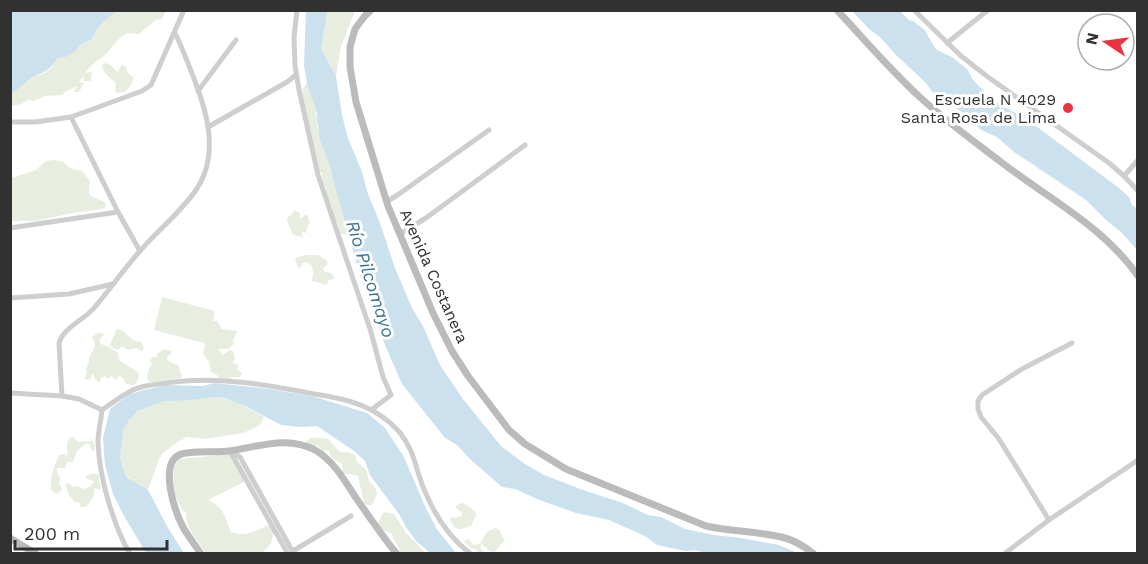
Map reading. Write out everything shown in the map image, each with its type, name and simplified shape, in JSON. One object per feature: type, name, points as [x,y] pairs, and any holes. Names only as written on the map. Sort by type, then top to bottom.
[{"type":"street","points":[[10,122],[35,122],[71,117],[142,91],[151,85],[184,10]]},
{"type":"street","points":[[297,10],[294,37],[296,75],[318,175],[371,332],[383,377],[391,395],[371,410]]},
{"type":"street","name":"Avenida Costanera","points":[[371,10],[355,29],[350,47],[350,67],[356,102],[386,202],[433,313],[452,351],[509,430],[525,444],[566,469],[706,526],[787,538],[814,554]]},
{"type":"street","points":[[837,10],[892,71],[924,101],[1004,164],[1088,223],[1126,259],[1137,276]]},
{"type":"street","points":[[914,10],[947,43],[988,77],[1109,163],[1137,191]]},
{"type":"street","points":[[947,43],[988,10]]},
{"type":"street","points":[[62,396],[60,343],[62,335],[93,310],[140,251],[196,189],[209,159],[208,127],[204,108],[175,33]]},
{"type":"street","points":[[198,91],[236,39]]},
{"type":"street","points":[[208,127],[296,75]]},
{"type":"street","points":[[71,117],[140,251]]},
{"type":"street","points":[[386,202],[489,130]]},
{"type":"street","points":[[400,234],[426,218],[525,145]]},
{"type":"street","points":[[1124,176],[1137,160]]},
{"type":"street","points":[[10,228],[118,212]]},
{"type":"street","points":[[10,298],[69,294],[113,284]]},
{"type":"street","points":[[1049,520],[999,439],[981,417],[978,401],[982,395],[1022,369],[1072,344]]},
{"type":"street","points":[[130,554],[115,521],[101,472],[98,440],[102,410],[133,389],[167,382],[213,381],[316,394],[352,401],[371,410],[391,424],[402,436],[410,448],[425,494],[442,525],[471,554]]},
{"type":"street","points":[[10,393],[79,399],[102,410]]},
{"type":"street","points":[[201,554],[175,512],[169,476],[171,464],[177,456],[186,453],[230,451],[260,444],[284,442],[297,443],[324,455],[397,554]]},
{"type":"street","points":[[230,451],[292,553],[351,516]]},
{"type":"street","points":[[1004,554],[1137,460]]},
{"type":"street","points":[[10,538],[36,554]]},
{"type":"shaded area","points":[[115,11],[166,11],[161,20],[157,19],[139,34],[127,33],[120,38],[85,73],[92,72],[91,80],[83,81],[84,75],[79,82],[84,83],[79,92],[74,92],[77,86],[62,95],[45,96],[11,106],[11,93],[35,76],[43,74],[58,58],[66,57],[76,51],[82,43],[91,40],[99,26]]},
{"type":"shaded area","points":[[326,11],[355,11],[341,46],[336,76],[321,49]]},
{"type":"shaded area","points":[[106,63],[116,71],[122,65],[127,67],[128,73],[134,78],[125,92],[115,91],[116,83],[107,76],[102,65]]},
{"type":"shaded area","points":[[308,82],[317,108],[315,114],[318,121],[317,128],[326,148],[330,171],[334,175],[348,232],[345,235],[340,233],[338,223],[333,220],[332,206],[327,200],[322,173],[319,171],[315,158],[317,156],[302,95],[303,88]]},
{"type":"shaded area","points":[[55,160],[82,171],[90,181],[91,196],[106,203],[105,208],[35,221],[11,221],[11,178],[36,170],[46,161]]},
{"type":"shaded area","points":[[294,210],[300,213],[300,218],[307,215],[310,223],[306,233],[302,233],[303,237],[293,235],[287,220]]},
{"type":"shaded area","points":[[307,255],[318,255],[326,260],[328,264],[323,270],[331,273],[334,279],[328,280],[327,285],[312,281],[312,266],[307,262],[303,263],[300,268],[295,259]]},
{"type":"shaded area","points":[[162,297],[215,311],[213,321],[217,321],[222,329],[237,331],[233,340],[234,344],[228,349],[218,349],[223,355],[230,350],[233,352],[235,358],[233,364],[239,366],[237,369],[242,373],[240,377],[219,378],[211,372],[209,362],[203,354],[204,343],[154,330]]},
{"type":"shaded area","points":[[118,329],[133,340],[141,342],[144,348],[142,352],[137,348],[128,350],[122,346],[118,350],[111,347],[110,344]]},
{"type":"shaded area","points":[[98,333],[104,334],[99,341],[101,344],[118,353],[120,361],[138,372],[136,384],[125,383],[120,376],[115,380],[112,376],[107,379],[105,376],[98,382],[93,373],[90,380],[84,379],[89,358],[95,346],[92,337]]},
{"type":"shaded area","points":[[164,349],[172,351],[167,359],[178,365],[182,376],[150,382],[147,376],[152,365],[150,361]]},
{"type":"shaded area","points":[[215,397],[234,402],[264,417],[260,425],[243,433],[206,439],[187,437],[176,443],[159,459],[148,490],[127,476],[121,466],[120,452],[123,432],[131,418],[152,404],[164,401]]},
{"type":"shaded area","points":[[73,437],[78,442],[93,441],[95,450],[92,451],[89,444],[85,444],[77,451],[73,462],[67,462],[65,468],[57,468],[62,489],[56,494],[51,490],[54,467],[59,455],[65,454],[67,457],[67,444]]},
{"type":"shaded area","points":[[310,438],[328,439],[340,452],[355,455],[357,462],[366,469],[369,481],[376,489],[377,494],[372,505],[364,503],[358,476],[343,474],[342,464],[332,458],[329,451],[323,451],[317,445],[314,447],[305,443]]},
{"type":"shaded area","points":[[230,454],[246,481],[208,500],[221,509],[231,532],[246,534],[268,525],[271,527],[274,531],[271,541],[268,547],[260,553],[208,554],[192,532],[187,522],[186,511],[184,512],[180,506],[176,495],[174,466],[180,459]]},
{"type":"shaded area","points":[[93,473],[99,475],[100,490],[95,488],[93,498],[86,507],[80,507],[79,502],[75,502],[69,495],[65,485],[68,483],[73,487],[84,489],[91,486],[94,481],[86,477]]},
{"type":"shaded area","points":[[460,503],[470,507],[476,515],[471,526],[459,529],[450,520],[452,516],[455,518],[462,516],[462,513],[455,507]]},
{"type":"shaded area","points":[[386,512],[394,514],[406,533],[425,553],[401,553],[391,533],[380,529],[378,524],[382,514]]},
{"type":"shaded area","points":[[495,528],[499,530],[505,541],[494,552],[480,543],[487,532]]},
{"type":"shaded area","points":[[468,539],[474,545],[481,544],[483,553],[470,548],[464,541]]},
{"type":"water","points":[[11,10],[116,11],[99,26],[91,40],[82,43],[76,51],[66,57],[58,58],[48,69],[11,93]]},
{"type":"water","name":"Río Pilcomayo","points":[[306,11],[326,11],[321,49],[336,76],[348,138],[395,268],[412,308],[423,326],[440,365],[463,399],[501,446],[544,475],[623,503],[648,515],[661,517],[685,529],[779,545],[797,553],[706,553],[657,545],[645,536],[609,520],[576,513],[515,489],[502,487],[457,445],[445,438],[402,384],[360,276],[320,140],[316,109],[307,84],[304,65]]},
{"type":"water","points":[[852,11],[900,11],[925,30],[937,50],[952,57],[967,69],[973,80],[986,93],[1028,120],[1119,188],[1137,209],[1137,250],[1086,200],[1014,152],[997,137],[981,130],[972,120],[935,95],[925,82]]},
{"type":"water","points":[[215,383],[312,396],[367,413],[385,428],[404,457],[436,528],[456,553],[430,553],[416,541],[370,475],[365,461],[317,426],[281,425],[245,406],[215,397],[164,401],[138,411],[123,431],[120,459],[125,474],[148,490],[184,553],[146,553],[113,494],[105,465],[103,438],[110,409],[128,395],[140,391],[167,385],[203,386]]},
{"type":"place","name":"Escuela N 4029 Santa Rosa de Lima","points":[[1068,108]]}]
